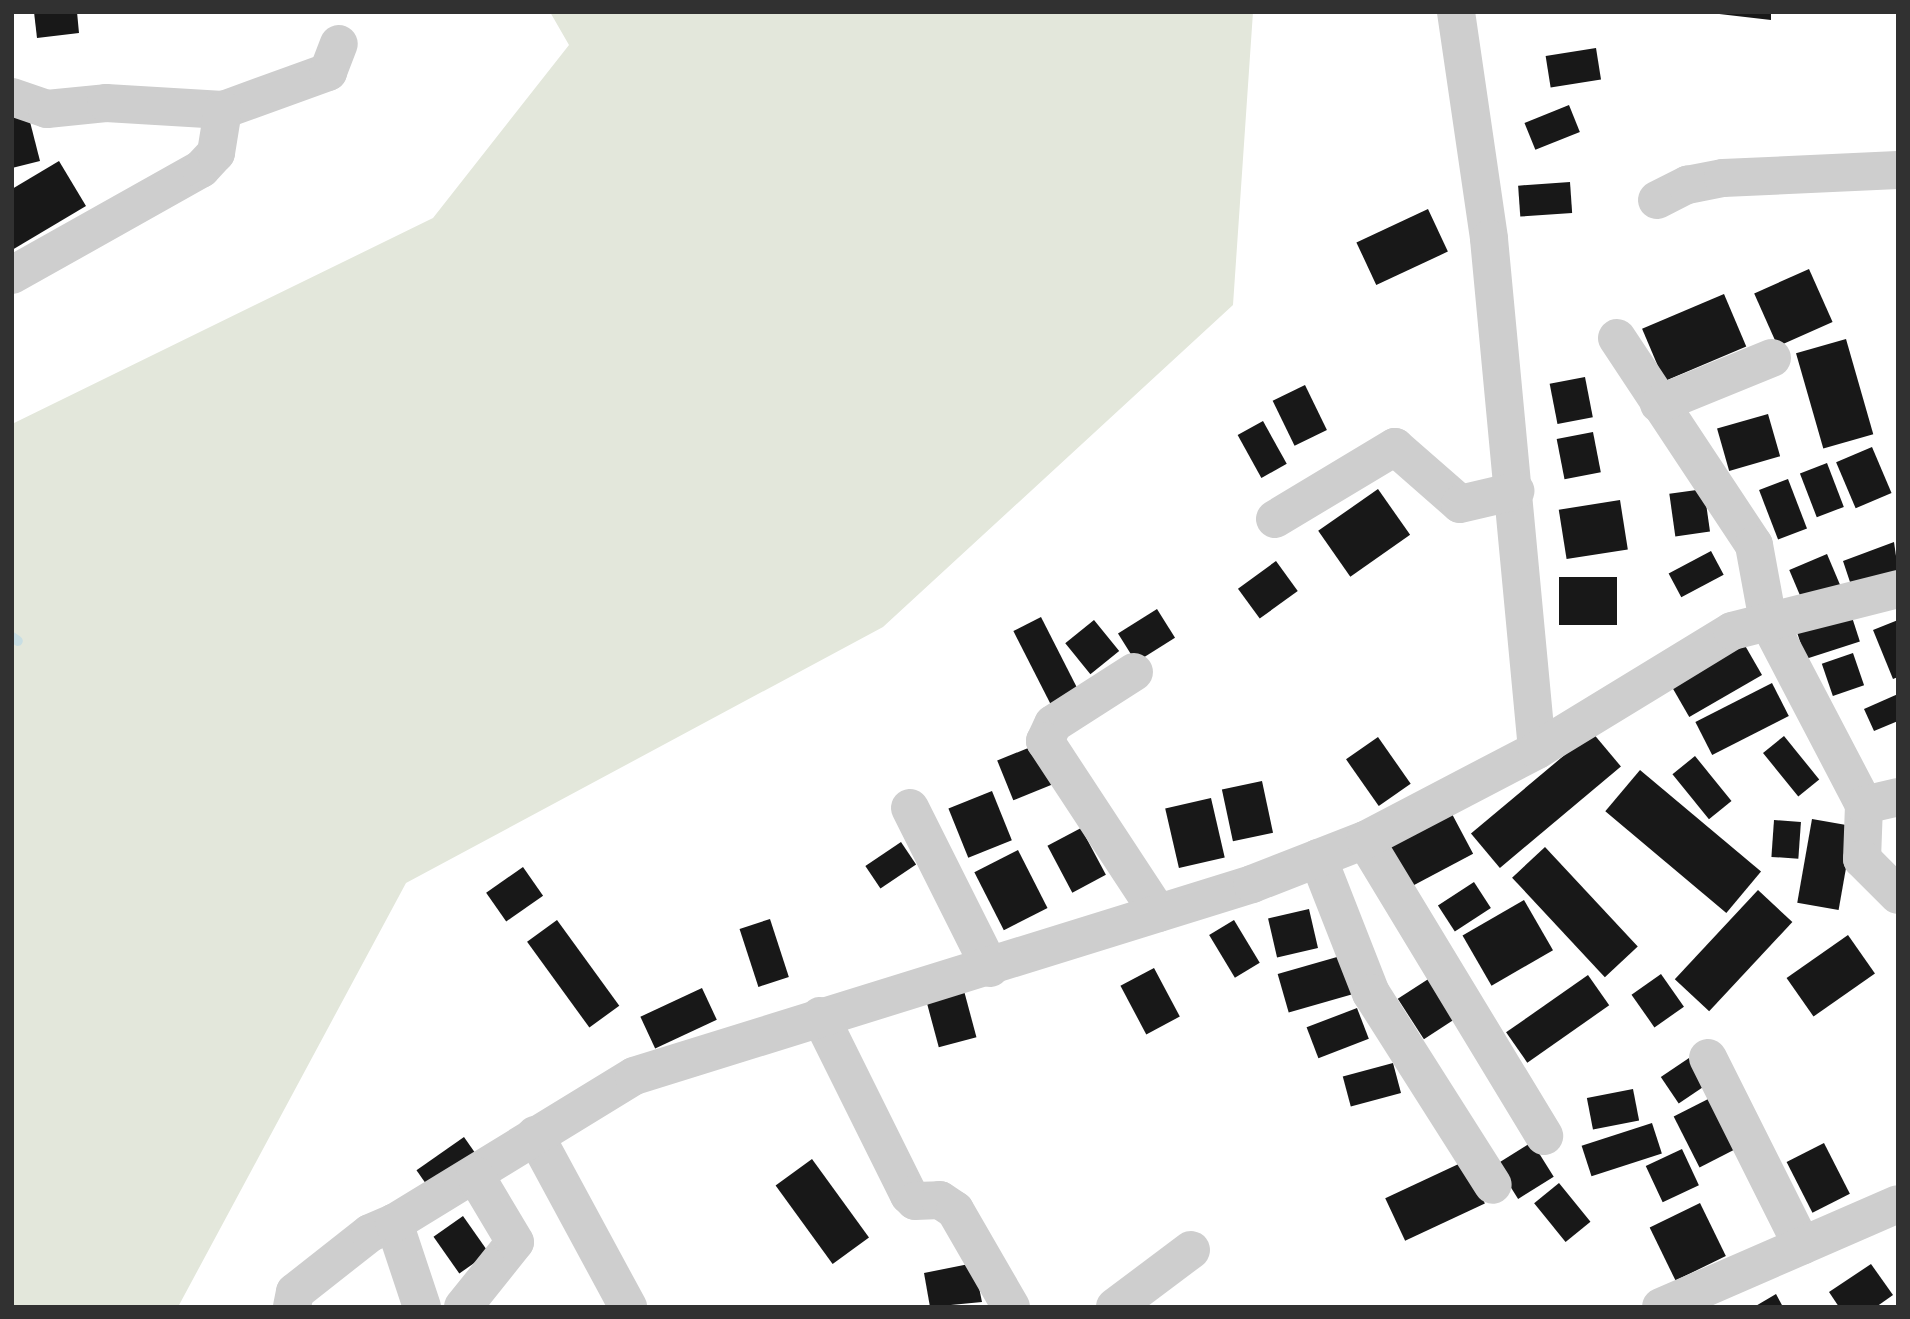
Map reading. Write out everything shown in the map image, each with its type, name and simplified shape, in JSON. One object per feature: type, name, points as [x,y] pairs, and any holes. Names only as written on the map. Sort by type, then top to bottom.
[{"type":"street","points":[[1456,12],[1478,139],[1515,491],[1537,750]]},
{"type":"street","points":[[12,97],[47,109],[106,103],[223,110],[328,72],[339,44]]},
{"type":"street","points":[[12,275],[201,169],[216,153],[223,110]]},
{"type":"street","points":[[1657,200],[1687,185],[1723,178],[1898,170]]},
{"type":"street","points":[[1617,338],[1754,545],[1768,621],[1881,801],[1862,859],[1898,895]]},
{"type":"street","points":[[1659,404],[1772,358]]},
{"type":"street","points":[[1275,519],[1395,447],[1460,504],[1515,491]]},
{"type":"street","points":[[292,1307],[295,1292],[370,1233],[394,1223],[475,1175],[535,1135],[634,1076],[820,1016],[990,968],[1158,913],[1365,840],[1537,750],[1715,640],[1768,621],[1898,589]]},
{"type":"street","points":[[1134,673],[1053,724],[1045,740],[1158,913]]},
{"type":"street","points":[[910,808],[990,968]]},
{"type":"street","points":[[1365,840],[1544,1136]]},
{"type":"street","points":[[1318,858],[1371,993],[1493,1185]]},
{"type":"street","points":[[820,1016],[909,1195],[915,1202],[948,1202],[1011,1307]]},
{"type":"street","points":[[1708,1058],[1802,1246]]},
{"type":"street","points":[[535,1135],[628,1307]]},
{"type":"street","points":[[463,1307],[515,1242],[475,1175]]},
{"type":"street","points":[[1661,1307],[1898,1204]]},
{"type":"street","points":[[394,1223],[422,1307]]},
{"type":"street","points":[[1115,1307],[1191,1250]]},
{"type":"shaded area","points":[[550,12],[1253,12],[1233,305],[883,627],[406,883],[178,1307],[12,1307],[12,424],[433,218],[569,45]]},
{"type":"building","points":[[34,12],[77,12],[79,33],[37,38]]},
{"type":"building","points":[[1702,12],[1771,12],[1771,20]]},
{"type":"building","points":[[1596,48],[1601,80],[1551,88],[1546,56]]},
{"type":"building","points":[[1569,105],[1580,132],[1535,150],[1524,123]]},
{"type":"building","points":[[27,110],[40,161],[12,168],[12,114]]},
{"type":"building","points":[[59,161],[86,206],[12,250],[12,189]]},
{"type":"building","points":[[1570,182],[1572,213],[1520,217],[1518,186]]},
{"type":"building","points":[[1428,209],[1448,252],[1376,285],[1356,242]]},
{"type":"building","points":[[1809,269],[1833,322],[1778,346],[1754,293]]},
{"type":"building","points":[[1724,294],[1746,346],[1664,381],[1642,329]]},
{"type":"building","points":[[1846,339],[1873,434],[1823,448],[1796,353]]},
{"type":"building","points":[[1585,377],[1593,417],[1557,424],[1550,384]]},
{"type":"building","points":[[1305,385],[1327,430],[1295,446],[1273,401]]},
{"type":"building","points":[[1768,414],[1780,456],[1729,471],[1717,429]]},
{"type":"building","points":[[1263,421],[1287,464],[1261,478],[1238,435]]},
{"type":"building","points":[[1593,432],[1601,472],[1565,479],[1557,439]]},
{"type":"building","points":[[1872,447],[1892,493],[1856,508],[1836,462]]},
{"type":"building","points":[[1827,463],[1844,507],[1817,517],[1800,473]]},
{"type":"building","points":[[1788,479],[1807,528],[1778,540],[1759,490]]},
{"type":"building","points":[[1378,489],[1410,535],[1350,577],[1318,531]]},
{"type":"building","points":[[1704,489],[1710,532],[1675,536],[1669,494]]},
{"type":"building","points":[[1620,500],[1628,549],[1567,559],[1559,510]]},
{"type":"building","points":[[1894,542],[1898,570],[1852,588],[1843,561]]},
{"type":"building","points":[[1711,551],[1724,575],[1681,597],[1669,574]]},
{"type":"building","points":[[1827,554],[1841,587],[1803,603],[1789,570]]},
{"type":"building","points":[[1276,561],[1298,591],[1260,619],[1238,589]]},
{"type":"building","points":[[1559,577],[1617,577],[1617,625],[1559,625]]},
{"type":"building","points":[[1157,609],[1175,638],[1136,662],[1118,633]]},
{"type":"building","points":[[1850,611],[1860,641],[1806,659],[1796,629]]},
{"type":"building","points":[[1041,617],[1079,691],[1051,705],[1013,631]]},
{"type":"building","points":[[1094,620],[1119,651],[1090,674],[1065,643]]},
{"type":"building","points":[[1898,620],[1898,677],[1893,679],[1873,630]]},
{"type":"building","points":[[1743,642],[1762,675],[1689,717],[1670,684]]},
{"type":"building","points":[[1853,653],[1864,685],[1833,696],[1822,664]]},
{"type":"building","points":[[1772,683],[1789,716],[1712,755],[1695,722]]},
{"type":"building","points":[[1898,694],[1898,721],[1874,731],[1864,709]]},
{"type":"building","points":[[1592,732],[1621,766],[1500,868],[1471,834]]},
{"type":"building","points":[[1784,736],[1819,780],[1798,797],[1763,753]]},
{"type":"building","points":[[1378,737],[1411,784],[1379,806],[1346,759]]},
{"type":"building","points":[[1038,744],[1054,784],[1013,800],[997,760]]},
{"type":"building","points":[[1695,756],[1732,801],[1709,819],[1672,774]]},
{"type":"building","points":[[1640,770],[1761,872],[1726,913],[1605,811]]},
{"type":"building","points":[[1262,781],[1273,833],[1233,841],[1222,790]]},
{"type":"building","points":[[992,791],[1012,840],[968,858],[948,809]]},
{"type":"building","points":[[1211,798],[1225,857],[1179,868],[1165,809]]},
{"type":"building","points":[[1452,814],[1473,854],[1411,887],[1390,847]]},
{"type":"building","points":[[1812,819],[1853,826],[1839,910],[1797,903]]},
{"type":"building","points":[[1774,820],[1801,822],[1798,859],[1771,857]]},
{"type":"building","points":[[1081,828],[1106,875],[1072,893],[1047,846]]},
{"type":"building","points":[[901,842],[916,864],[880,888],[865,866]]},
{"type":"building","points":[[1545,847],[1638,946],[1605,977],[1512,878]]},
{"type":"building","points":[[1018,850],[1048,908],[1004,930],[974,872]]},
{"type":"building","points":[[523,867],[543,896],[506,921],[486,893]]},
{"type":"building","points":[[1474,882],[1491,908],[1455,931],[1438,905]]},
{"type":"building","points":[[1758,890],[1792,922],[1709,1011],[1675,979]]},
{"type":"building","points":[[1524,900],[1553,950],[1492,986],[1463,936]]},
{"type":"building","points":[[1309,909],[1318,948],[1277,957],[1268,918]]},
{"type":"building","points":[[770,919],[789,977],[758,987],[740,929]]},
{"type":"building","points":[[557,920],[619,1006],[589,1028],[527,942]]},
{"type":"building","points":[[1234,920],[1260,963],[1235,978],[1209,935]]},
{"type":"building","points":[[1848,935],[1875,974],[1814,1017],[1787,978]]},
{"type":"building","points":[[1344,955],[1355,993],[1289,1012],[1278,974]]},
{"type":"building","points":[[1154,968],[1180,1017],[1146,1034],[1120,986]]},
{"type":"building","points":[[1661,974],[1684,1007],[1654,1027],[1632,995]]},
{"type":"building","points":[[1588,975],[1609,1005],[1527,1063],[1506,1032]]},
{"type":"building","points":[[1433,976],[1459,1016],[1424,1039],[1398,999]]},
{"type":"building","points":[[963,987],[976,1037],[939,1047],[925,997]]},
{"type":"building","points":[[702,988],[717,1020],[655,1048],[640,1017]]},
{"type":"building","points":[[1357,1008],[1369,1039],[1318,1058],[1307,1027]]},
{"type":"building","points":[[1689,1058],[1707,1085],[1679,1104],[1661,1077]]},
{"type":"building","points":[[1393,1063],[1401,1093],[1351,1106],[1343,1076]]},
{"type":"building","points":[[1633,1089],[1639,1120],[1593,1129],[1587,1098]]},
{"type":"building","points":[[1720,1093],[1746,1144],[1700,1167],[1674,1117]]},
{"type":"building","points":[[1652,1123],[1662,1153],[1592,1176],[1582,1146]]},
{"type":"building","points":[[464,1137],[480,1160],[433,1193],[416,1170]]},
{"type":"building","points":[[1532,1142],[1554,1177],[1518,1199],[1496,1164]]},
{"type":"building","points":[[1824,1143],[1850,1194],[1812,1213],[1787,1162]]},
{"type":"building","points":[[1682,1149],[1699,1185],[1663,1202],[1646,1166]]},
{"type":"building","points":[[812,1159],[869,1237],[833,1264],[776,1185]]},
{"type":"building","points":[[1465,1161],[1485,1204],[1405,1241],[1385,1198]]},
{"type":"building","points":[[1559,1183],[1590,1222],[1566,1242],[1534,1203]]},
{"type":"building","points":[[1700,1203],[1726,1256],[1676,1281],[1650,1228]]},
{"type":"building","points":[[463,1216],[489,1253],[459,1274],[434,1237]]},
{"type":"building","points":[[974,1263],[982,1302],[930,1307],[924,1273]]},
{"type":"building","points":[[1871,1264],[1893,1295],[1876,1307],[1839,1307],[1829,1292]]},
{"type":"building","points":[[1776,1294],[1783,1307],[1754,1307]]},
{"type":"waterway","points":[[12,637],[18,641]]}]
